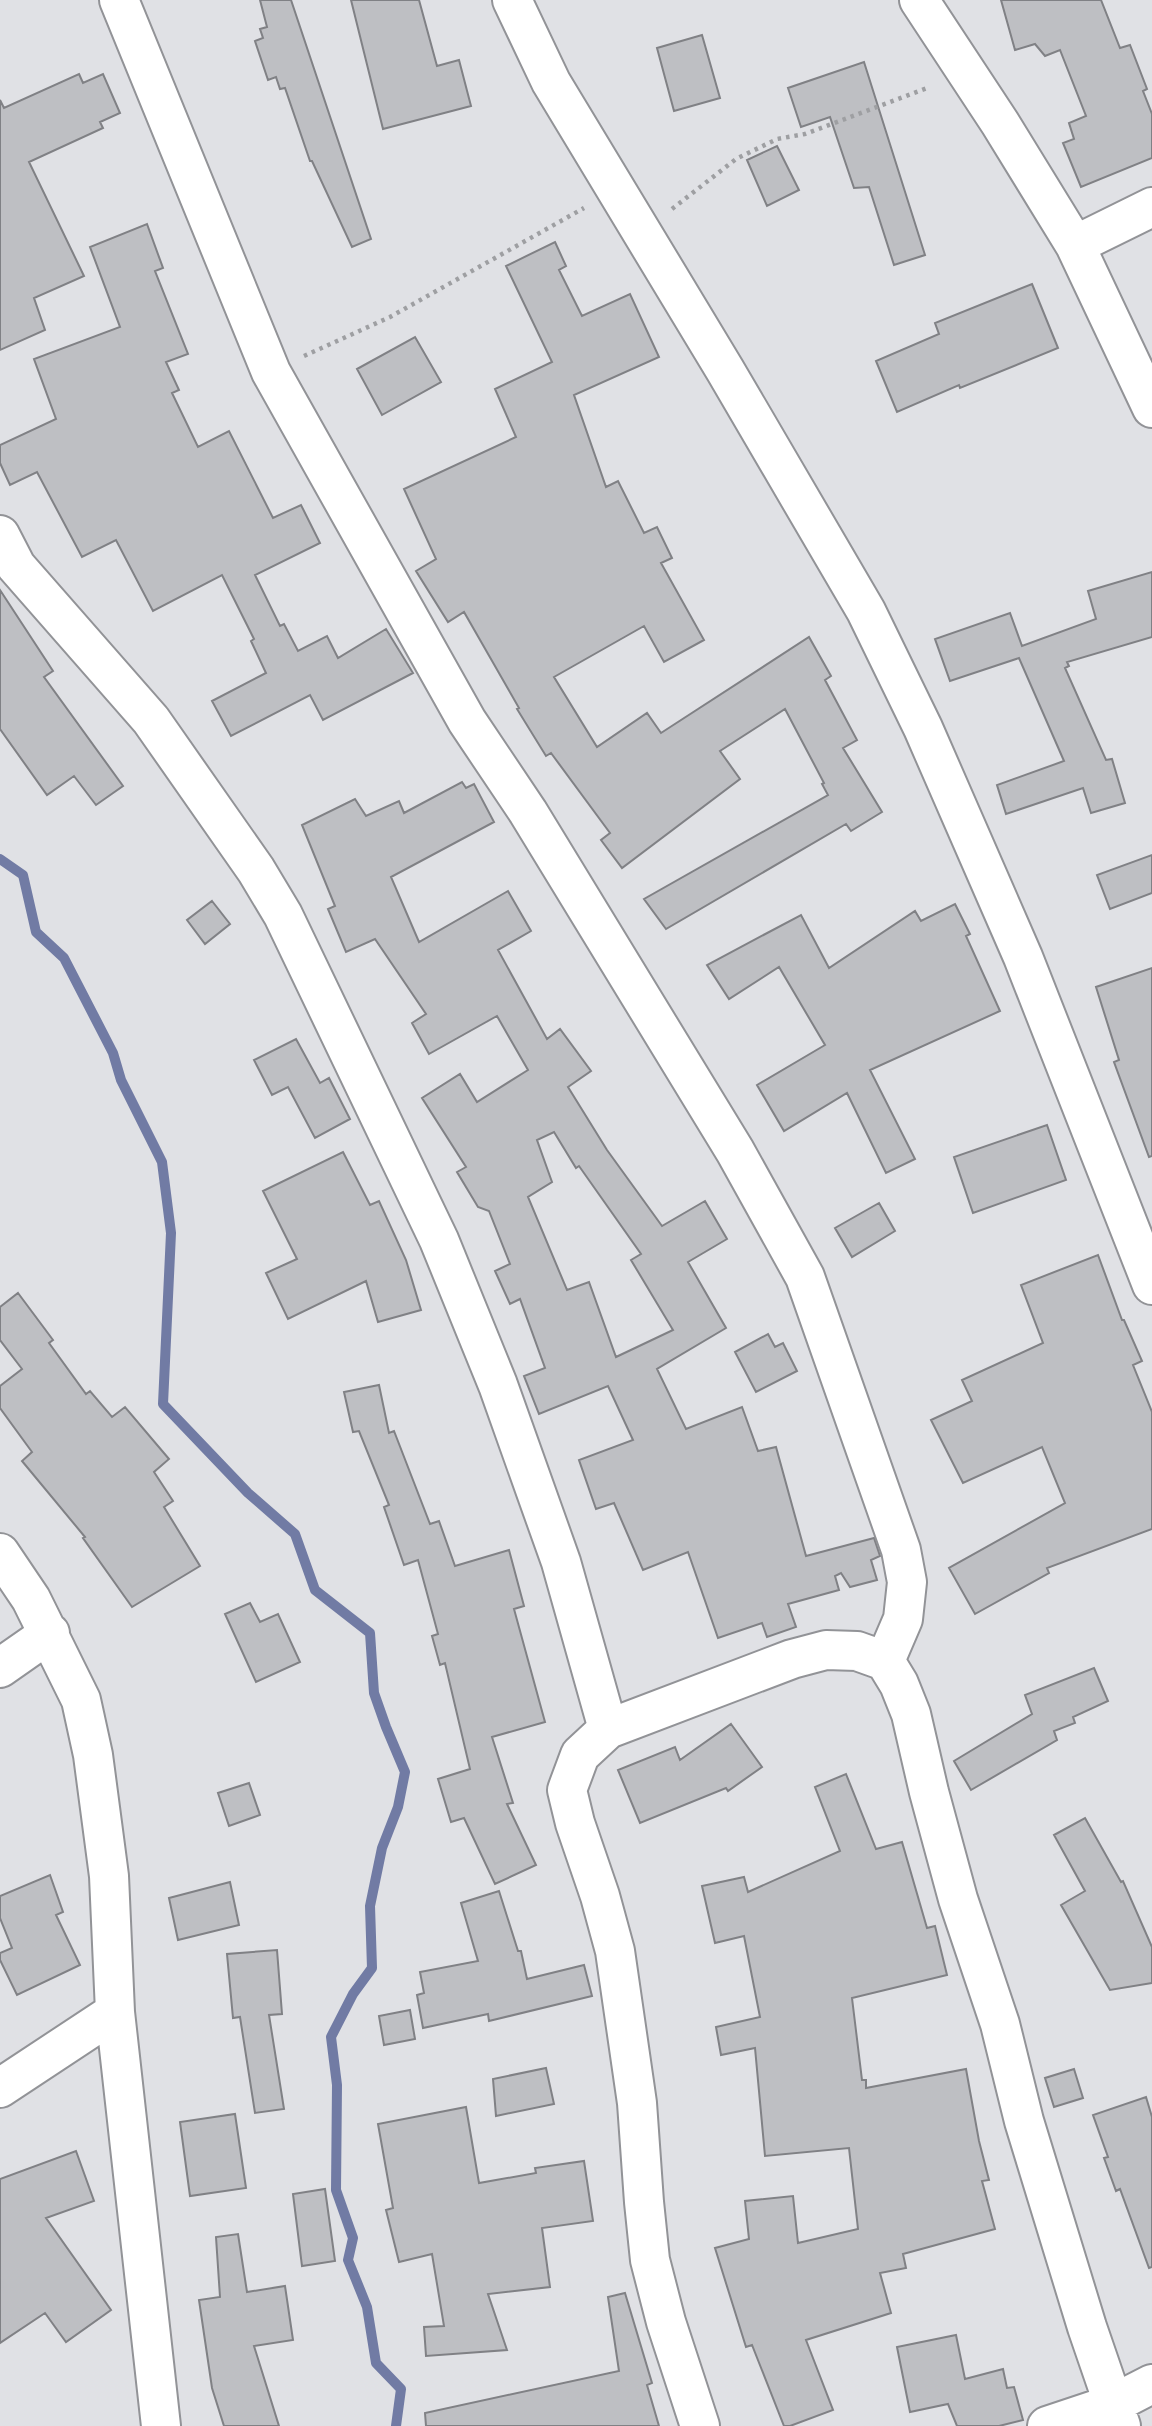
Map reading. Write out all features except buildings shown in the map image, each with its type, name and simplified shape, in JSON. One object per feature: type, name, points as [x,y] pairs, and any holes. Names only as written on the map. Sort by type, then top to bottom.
[{"type":"street","points":[[119,0],[271,372],[467,721],[528,812],[735,1151],[805,1277],[901,1550],[907,1582],[903,1619],[885,1661]]},
{"type":"street","points":[[512,0],[551,82],[725,370],[866,611],[906,693],[1023,957],[1152,1285]]},
{"type":"street","points":[[919,0],[968,72],[1075,244],[1152,408]]},
{"type":"street","points":[[1075,244],[1152,206]]},
{"type":"street","points":[[0,535],[16,566],[151,720],[256,870],[283,915],[439,1240],[498,1385],[561,1562],[608,1729]]},
{"type":"street","points":[[0,1553],[50,1633],[81,1700],[93,1755],[109,1876],[115,2012],[160,2426]]},
{"type":"street","points":[[0,1668],[50,1633]]},
{"type":"street","points":[[700,2426],[666,2322],[650,2260],[643,2202],[637,2103],[615,1951],[567,1790],[580,1755],[608,1729],[792,1659],[826,1650],[857,1651],[885,1661],[899,1684],[911,1714],[958,1899],[1000,2024],[1028,2133],[1117,2415]]},
{"type":"street","points":[[0,2088],[115,2012]]},
{"type":"street","points":[[1046,2426],[1117,2415],[1152,2384]]},
{"type":"path","points":[[641,233],[736,159],[777,139],[805,134],[968,72]]},
{"type":"path","points":[[271,372],[390,317],[614,189]]},
{"type":"waterway","points":[[0,859],[23,875],[36,932],[64,958],[113,1053],[121,1080],[162,1162],[171,1233],[163,1404],[248,1493],[295,1534],[315,1590],[370,1633],[374,1693],[405,1772],[398,1807],[382,1848],[370,1906],[372,1968],[353,1994],[331,2037],[337,2085],[336,2190],[353,2238],[348,2260],[367,2307],[376,2363],[401,2389],[396,2426]]}]
